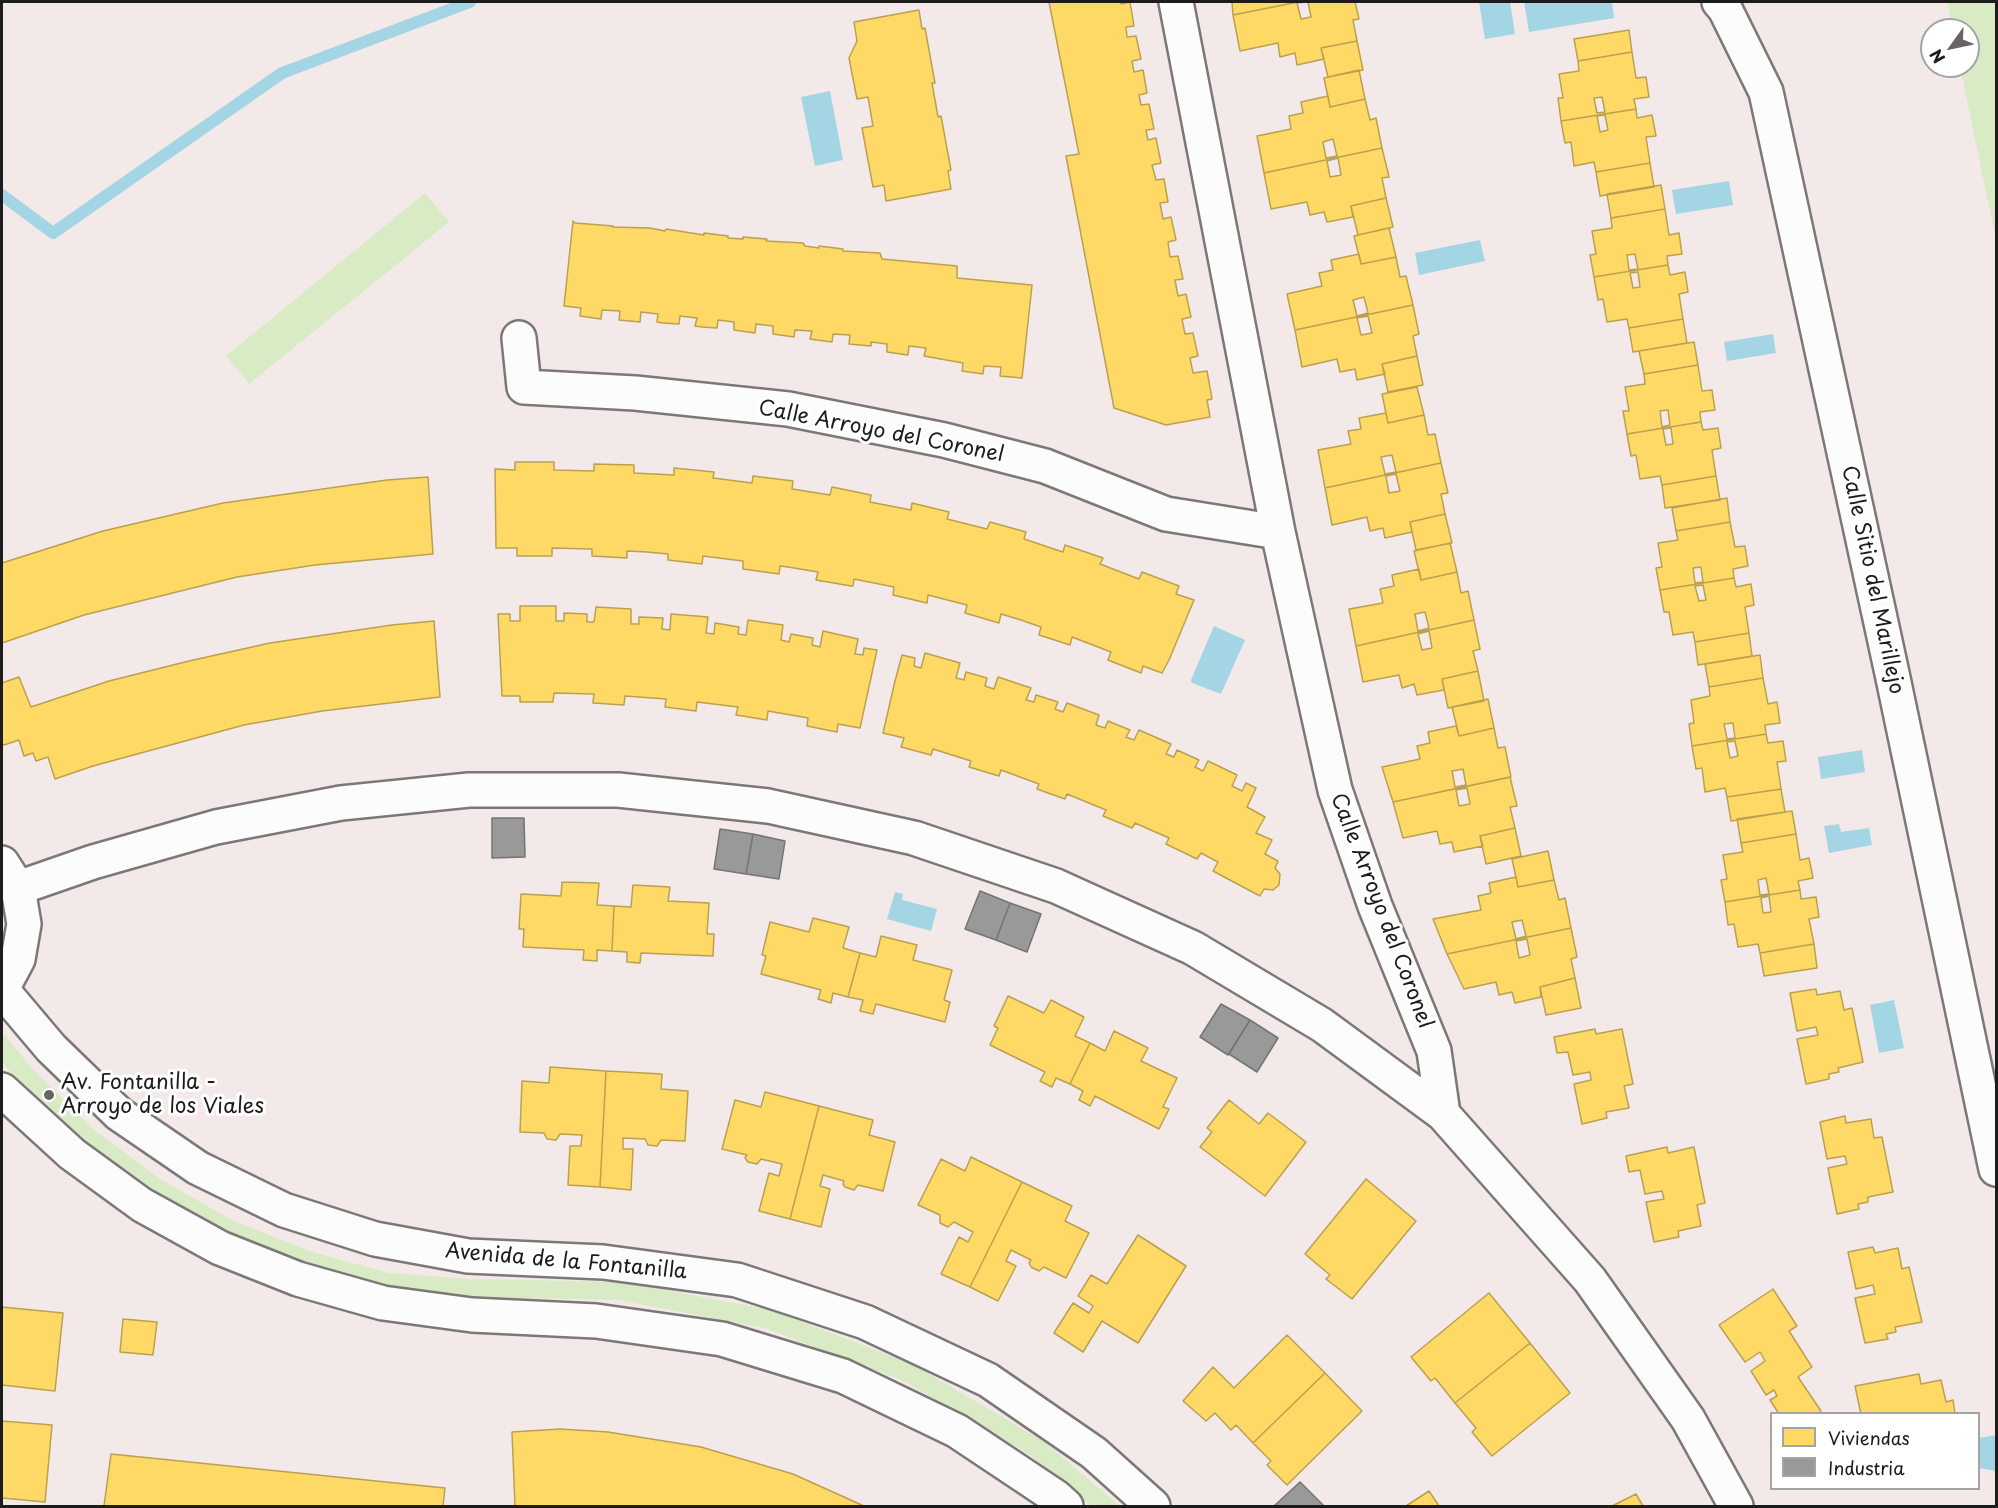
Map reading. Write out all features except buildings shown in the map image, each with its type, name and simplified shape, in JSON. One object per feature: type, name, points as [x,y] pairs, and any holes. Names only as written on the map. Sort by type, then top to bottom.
[{"type":"street","name":"Calle Arroyo del Coronel","points":[[1176,2],[1278,532],[1335,790],[1375,906],[1434,1051],[1443,1114]]},
{"type":"street","name":"Calle Sitio del Marillejo","points":[[1719,2],[1725,9],[1766,92],[1893,678],[1996,1169]]},
{"type":"street","name":"Calle Arroyo del Coronel","points":[[519,338],[524,387],[635,393],[799,412],[944,440],[1045,466],[1166,514],[1278,532]]},
{"type":"street","points":[[2,990],[18,958],[24,924],[10,875],[93,862],[216,827],[341,803],[469,790],[618,790],[768,806],[914,838],[1056,886],[1193,948],[1322,1025],[1443,1114],[1590,1280],[1688,1419],[1736,1506]]},
{"type":"street","name":"Avenida de la Fontanilla","points":[[2,990],[51,1048],[119,1114],[198,1168],[284,1210],[375,1239],[468,1256],[603,1262],[737,1280],[865,1322],[988,1380],[1094,1453],[1153,1506]]},
{"type":"street","points":[[2,1090],[72,1154],[142,1205],[220,1248],[298,1279],[383,1303],[472,1316],[596,1321],[722,1339],[843,1376],[947,1426],[1022,1474],[1066,1506]]},
{"type":"green space","points":[[1947,2],[1996,2],[1996,240],[1962,78],[1980,78],[1980,18],[1950,18]]},
{"type":"green space","points":[[425,193],[449,222],[249,384],[226,356]]},
{"type":"green space","points":[[5,1035],[33,1070],[93,1129],[160,1179],[232,1220],[309,1251],[389,1273],[472,1279],[623,1282],[771,1310],[912,1364],[1043,1441],[1120,1506],[1091,1506],[1030,1455],[902,1380],[764,1328],[618,1300],[471,1297],[386,1291],[303,1269],[223,1237],[149,1194],[81,1143],[19,1083],[2,1062],[2,1038]]},
{"type":"water","points":[[1479,2],[1510,2],[1515,34],[1485,39]]},
{"type":"water","points":[[1524,2],[1612,2],[1614,18],[1529,32]]},
{"type":"water","points":[[830,91],[843,160],[815,166],[801,97]]},
{"type":"water","points":[[1729,181],[1733,205],[1676,214],[1672,190]]},
{"type":"water","points":[[1480,240],[1485,261],[1419,275],[1415,253]]},
{"type":"water","points":[[1773,334],[1776,353],[1727,361],[1724,342]]},
{"type":"water","points":[[1214,626],[1245,640],[1221,694],[1192,683],[1191,680]]},
{"type":"water","points":[[1862,750],[1865,772],[1821,779],[1818,757]]},
{"type":"water","points":[[1839,824],[1841,832],[1869,828],[1872,845],[1829,853],[1824,826]]},
{"type":"water","points":[[895,892],[903,894],[902,900],[937,909],[931,931],[887,919]]},
{"type":"water","points":[[1894,1000],[1904,1048],[1879,1053],[1870,1005]]},
{"type":"water","points":[[1996,1435],[1996,1471],[1980,1468],[1980,1438]]},
{"type":"waterway","points":[[2,195],[53,233],[282,73],[470,2]]},
{"type":"place","name":"Av. Fontanilla - Arroyo de los Viales","points":[[49,1095]]}]
